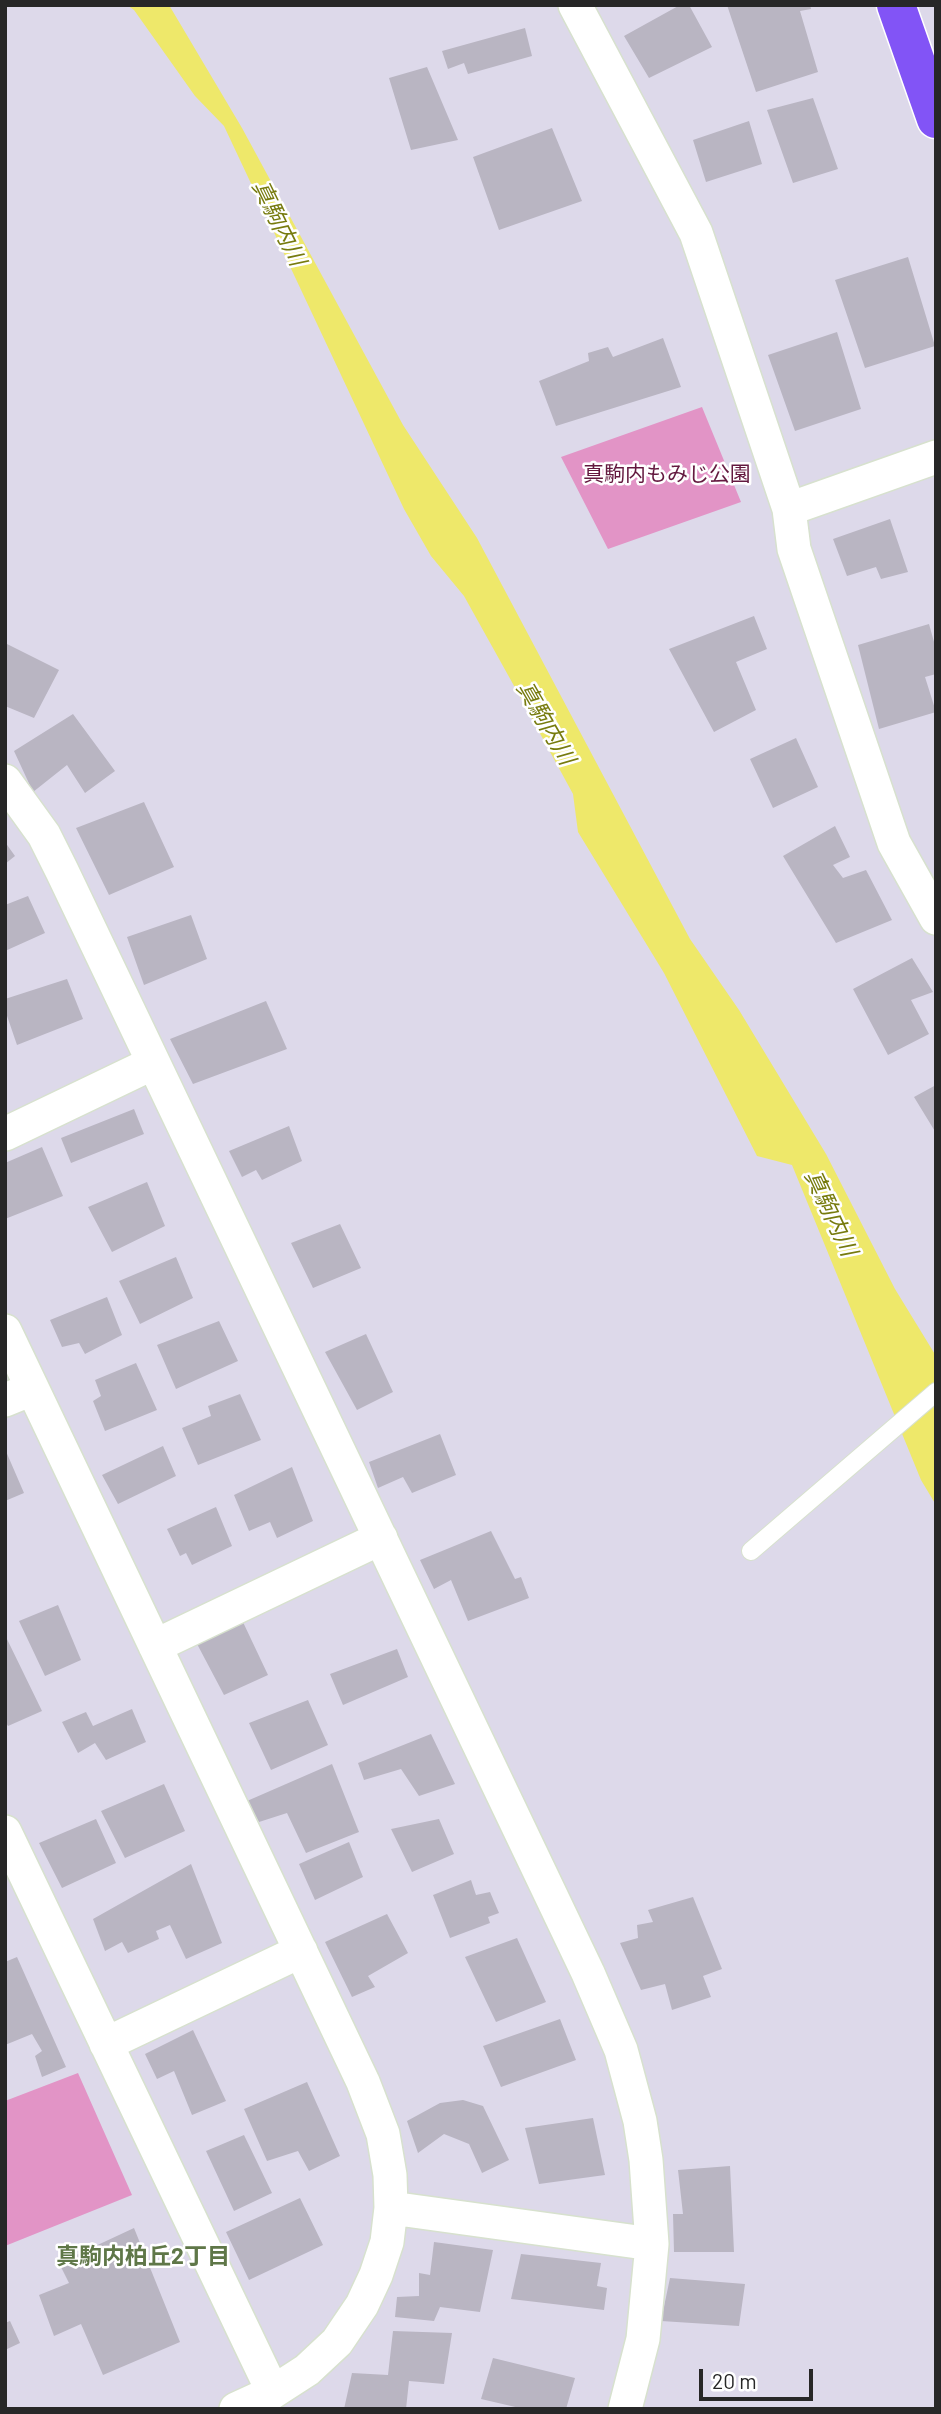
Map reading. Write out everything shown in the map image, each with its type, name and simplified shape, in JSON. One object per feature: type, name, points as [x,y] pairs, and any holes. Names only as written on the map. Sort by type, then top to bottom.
[{"type":"highway","points":[[897,5],[936,119]]},
{"type":"street","points":[[575,5],[696,233],[789,509],[794,549],[894,843],[936,918]]},
{"type":"street","points":[[789,509],[936,457]]},
{"type":"street","points":[[5,781],[44,835],[588,1973],[621,2050],[640,2121],[646,2160],[652,2244],[643,2339],[625,2409]]},
{"type":"street","points":[[5,1134],[153,1063]]},
{"type":"street","points":[[5,1331],[19,1394],[155,1646],[375,2108],[387,2153],[391,2208],[387,2242],[362,2305],[337,2342],[307,2370],[273,2392],[236,2409]]},
{"type":"street","points":[[155,1646],[381,1538]]},
{"type":"street","points":[[5,1832],[273,2392]]},
{"type":"street","points":[[106,2044],[301,1951]]},
{"type":"street","points":[[391,2208],[652,2244]]},
{"type":"lane","points":[[751,1551],[936,1392]]},
{"type":"green space","name":"真駒内もみじ公園","points":[[702,407],[741,502],[608,549],[561,457]]},
{"type":"green space","points":[[78,2073],[132,2195],[5,2246],[5,2101]]},
{"type":"water","name":"真駒内川","points":[[127,5],[169,5],[242,128],[403,425],[477,538],[690,939],[739,1010],[826,1154],[895,1289],[936,1356],[936,1505],[921,1480],[792,1165],[757,1156],[664,973],[578,832],[573,794],[518,693],[464,596],[431,556],[404,509],[224,126],[195,96],[134,10]]},
{"type":"building","points":[[680,5],[689,5],[712,47],[649,78],[624,36]]},
{"type":"building","points":[[727,5],[810,5],[811,9],[800,11],[818,72],[756,92]]},
{"type":"building","points":[[525,28],[532,56],[468,74],[464,63],[448,69],[442,51]]},
{"type":"building","points":[[427,67],[458,140],[411,150],[389,78]]},
{"type":"building","points":[[813,98],[838,169],[793,183],[767,110]]},
{"type":"building","points":[[749,121],[762,164],[706,182],[693,140]]},
{"type":"building","points":[[552,128],[582,201],[499,230],[473,157]]},
{"type":"building","points":[[908,257],[935,346],[865,368],[835,280]]},
{"type":"building","points":[[837,332],[861,409],[795,431],[768,355]]},
{"type":"building","points":[[663,338],[681,387],[556,426],[539,381],[589,361],[588,353],[608,347],[613,357]]},
{"type":"building","points":[[890,519],[908,572],[881,579],[876,567],[847,576],[833,539]]},
{"type":"building","points":[[754,616],[767,649],[736,662],[756,710],[714,732],[669,649]]},
{"type":"building","points":[[929,624],[936,649],[936,674],[925,677],[936,712],[879,729],[858,645]]},
{"type":"building","points":[[5,643],[59,670],[34,718],[5,706]]},
{"type":"building","points":[[73,714],[115,771],[85,793],[67,765],[33,792],[14,751]]},
{"type":"building","points":[[796,738],[818,787],[773,808],[750,759]]},
{"type":"building","points":[[144,802],[174,867],[109,895],[76,828]]},
{"type":"building","points":[[835,826],[850,857],[833,865],[843,878],[866,870],[892,920],[836,943],[783,856]]},
{"type":"building","points":[[5,842],[15,856],[5,864]]},
{"type":"building","points":[[28,896],[45,933],[5,951],[5,905]]},
{"type":"building","points":[[191,915],[207,959],[144,985],[127,937]]},
{"type":"building","points":[[912,958],[933,992],[911,1000],[929,1034],[888,1055],[853,989]]},
{"type":"building","points":[[67,979],[83,1019],[17,1045],[5,1010],[5,999]]},
{"type":"building","points":[[266,1001],[287,1049],[193,1084],[170,1039]]},
{"type":"building","points":[[936,1085],[936,1133],[914,1097]]},
{"type":"building","points":[[134,1109],[144,1134],[71,1163],[61,1138]]},
{"type":"building","points":[[289,1126],[302,1161],[262,1180],[256,1170],[242,1177],[229,1151]]},
{"type":"building","points":[[42,1147],[63,1196],[5,1219],[5,1163]]},
{"type":"building","points":[[147,1182],[165,1226],[112,1252],[88,1207]]},
{"type":"building","points":[[340,1224],[361,1268],[313,1288],[291,1243]]},
{"type":"building","points":[[176,1257],[193,1298],[140,1324],[119,1281]]},
{"type":"building","points":[[107,1297],[122,1335],[85,1354],[79,1343],[62,1347],[50,1320]]},
{"type":"building","points":[[219,1321],[238,1361],[176,1389],[157,1345]]},
{"type":"building","points":[[366,1334],[393,1392],[357,1410],[325,1352]]},
{"type":"building","points":[[136,1363],[157,1410],[105,1431],[93,1401],[101,1396],[95,1380]]},
{"type":"building","points":[[240,1394],[261,1440],[198,1465],[182,1428],[211,1416],[208,1406]]},
{"type":"building","points":[[440,1434],[456,1475],[412,1493],[403,1477],[378,1488],[369,1462]]},
{"type":"building","points":[[163,1446],[176,1476],[118,1504],[102,1475]]},
{"type":"building","points":[[5,1449],[24,1493],[5,1501]]},
{"type":"building","points":[[292,1467],[313,1521],[277,1538],[270,1522],[249,1531],[234,1495]]},
{"type":"building","points":[[216,1507],[232,1546],[192,1565],[186,1553],[180,1556],[167,1529]]},
{"type":"building","points":[[491,1531],[515,1579],[521,1577],[529,1598],[468,1621],[451,1580],[434,1589],[420,1560]]},
{"type":"building","points":[[58,1605],[81,1660],[45,1676],[19,1621]]},
{"type":"building","points":[[242,1620],[268,1675],[224,1695],[196,1642]]},
{"type":"building","points":[[5,1635],[42,1711],[8,1726],[5,1721]]},
{"type":"building","points":[[397,1649],[408,1677],[343,1705],[330,1674]]},
{"type":"building","points":[[308,1700],[328,1745],[271,1770],[249,1723]]},
{"type":"building","points":[[132,1709],[146,1742],[106,1760],[95,1743],[78,1753],[62,1722],[86,1712],[93,1726]]},
{"type":"building","points":[[431,1734],[455,1784],[419,1796],[401,1769],[364,1780],[358,1763]]},
{"type":"building","points":[[332,1764],[359,1832],[306,1853],[287,1813],[259,1822],[247,1801]]},
{"type":"building","points":[[164,1784],[185,1831],[125,1858],[101,1811]]},
{"type":"building","points":[[96,1819],[116,1863],[62,1888],[39,1843]]},
{"type":"building","points":[[439,1819],[454,1854],[412,1872],[391,1829]]},
{"type":"building","points":[[349,1842],[363,1877],[315,1900],[299,1864]]},
{"type":"building","points":[[191,1864],[222,1943],[186,1959],[170,1925],[156,1931],[159,1939],[128,1953],[122,1942],[105,1951],[93,1919]]},
{"type":"building","points":[[471,1880],[476,1895],[490,1892],[499,1913],[488,1917],[490,1923],[450,1938],[433,1895]]},
{"type":"building","points":[[693,1897],[722,1969],[703,1976],[711,1997],[672,2010],[665,1984],[641,1990],[620,1943],[638,1938],[637,1925],[653,1922],[648,1910]]},
{"type":"building","points":[[387,1914],[408,1953],[368,1976],[375,1987],[352,1997],[325,1942]]},
{"type":"building","points":[[517,1938],[546,2002],[496,2022],[465,1957]]},
{"type":"building","points":[[17,1957],[66,2067],[42,2077],[35,2056],[42,2051],[32,2034],[5,2045],[5,1962]]},
{"type":"building","points":[[560,2019],[576,2060],[501,2087],[483,2046]]},
{"type":"building","points":[[193,2030],[226,2101],[192,2115],[174,2071],[157,2079],[145,2054]]},
{"type":"building","points":[[307,2082],[340,2156],[309,2171],[298,2151],[267,2161],[244,2109]]},
{"type":"building","points":[[463,2100],[483,2106],[509,2160],[482,2173],[469,2144],[444,2134],[418,2153],[407,2121],[440,2103]]},
{"type":"building","points":[[593,2118],[605,2175],[539,2184],[525,2128]]},
{"type":"building","points":[[244,2135],[272,2193],[234,2211],[206,2151]]},
{"type":"building","points":[[730,2166],[734,2252],[674,2252],[673,2214],[683,2214],[678,2170]]},
{"type":"building","points":[[300,2198],[323,2245],[249,2280],[226,2232]]},
{"type":"building","points":[[134,2228],[180,2342],[103,2375],[81,2324],[54,2336],[39,2295],[69,2283],[59,2263]]},
{"type":"building","points":[[434,2242],[493,2250],[480,2312],[440,2307],[434,2321],[395,2317],[397,2297],[419,2296],[419,2273],[430,2275]]},
{"type":"building","points":[[521,2254],[601,2263],[597,2286],[607,2288],[604,2310],[511,2299]]},
{"type":"building","points":[[670,2278],[745,2284],[739,2326],[661,2321]]},
{"type":"building","points":[[10,2321],[20,2343],[5,2350],[5,2323]]},
{"type":"building","points":[[393,2331],[452,2333],[444,2384],[409,2381],[406,2409],[344,2409],[352,2373],[388,2375]]},
{"type":"building","points":[[493,2358],[575,2378],[566,2409],[524,2409],[481,2399]]},
{"type":"district","name":"真駒内柏丘2丁目","points":[[143,2256]]}]
